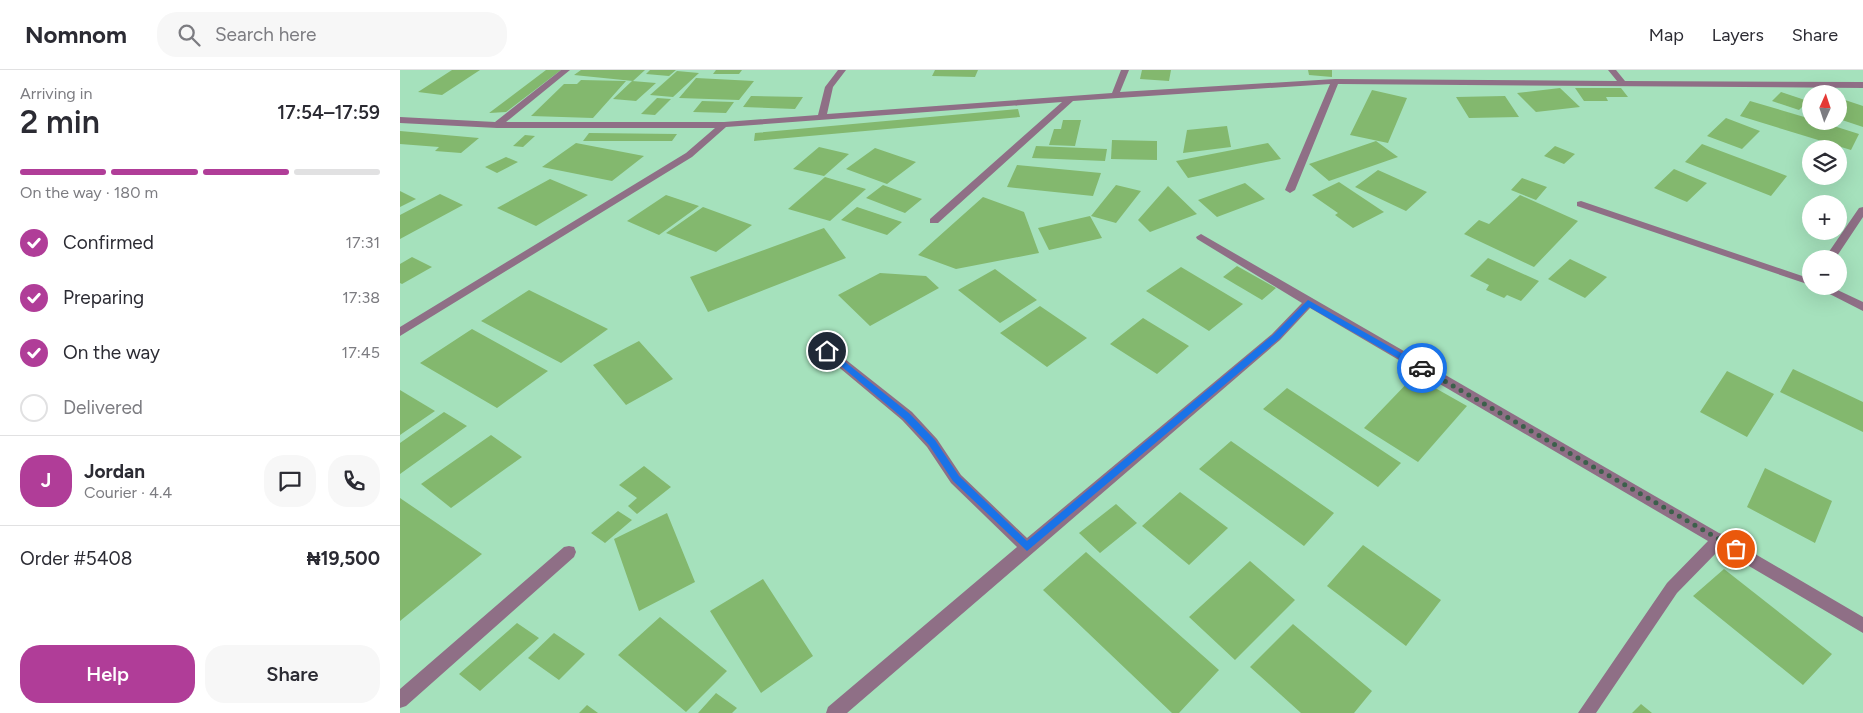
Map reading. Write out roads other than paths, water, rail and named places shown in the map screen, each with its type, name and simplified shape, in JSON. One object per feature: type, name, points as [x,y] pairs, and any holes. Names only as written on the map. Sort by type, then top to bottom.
[{"type":"street","points":[[497,125],[566,70]]},
{"type":"street","points":[[820,119],[829,87],[842,70]]},
{"type":"street","points":[[1115,95],[1125,70]]},
{"type":"street","points":[[1612,70],[1623,83]]},
{"type":"street","points":[[400,120],[497,125],[724,125],[1115,95],[1335,81],[1863,85]]},
{"type":"street","points":[[1290,190],[1335,81]]},
{"type":"street","points":[[934,221],[1070,99]]},
{"type":"street","points":[[400,332],[689,154],[724,125]]},
{"type":"street","points":[[1581,204],[1802,280]]},
{"type":"street","points":[[1835,250],[1863,210]]},
{"type":"street","points":[[1201,237],[1308,303],[1720,539],[1863,626]]},
{"type":"street","points":[[1838,295],[1863,307]]},
{"type":"street","points":[[834,713],[1027,546],[1276,337],[1308,303]]},
{"type":"street","points":[[827,351],[907,416],[932,443],[956,479],[1027,546]]},
{"type":"street","points":[[1586,713],[1672,588],[1720,539]]},
{"type":"street","points":[[400,700],[569,552]]}]
